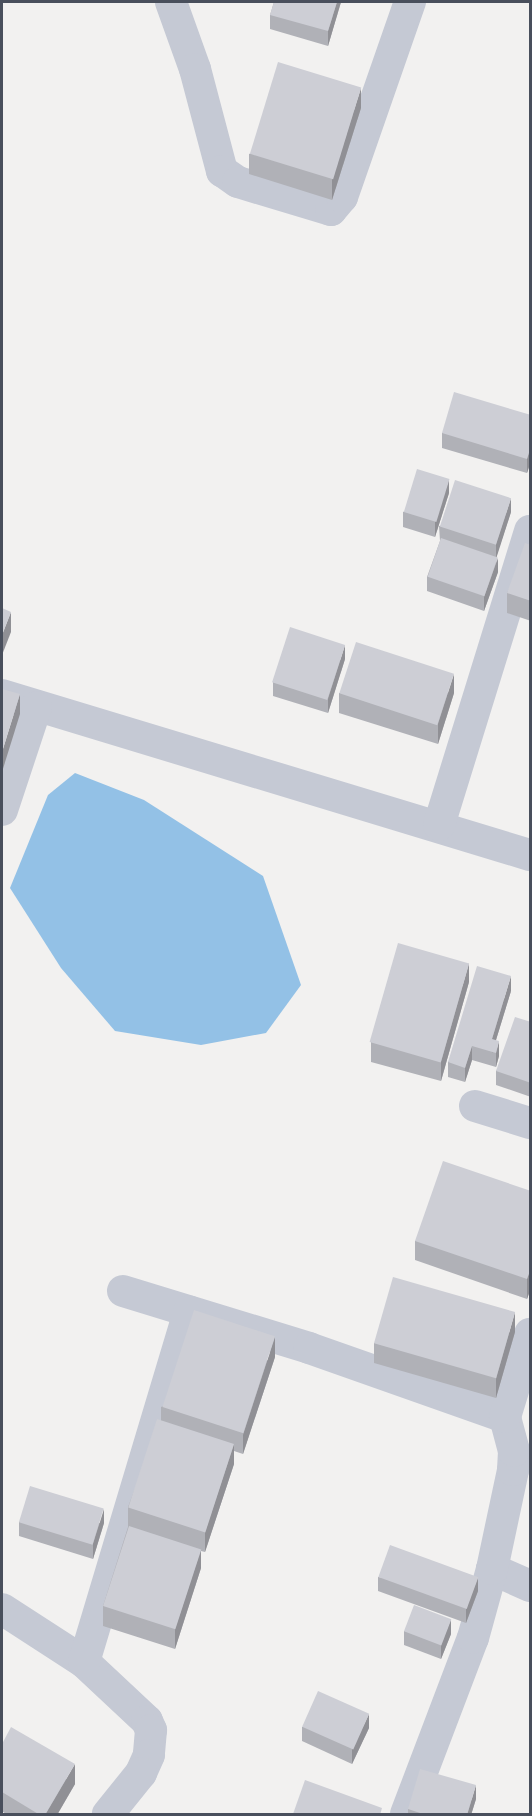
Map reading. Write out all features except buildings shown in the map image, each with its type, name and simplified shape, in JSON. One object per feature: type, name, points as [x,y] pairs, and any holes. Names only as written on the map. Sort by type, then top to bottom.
[{"type":"street","points":[[171,2],[195,69],[222,171],[238,182],[331,210],[342,197],[410,2]]},
{"type":"street","points":[[439,825],[531,531]]},
{"type":"street","points":[[2,695],[36,707],[439,825],[531,855]]},
{"type":"street","points":[[2,810],[36,707]]},
{"type":"street","points":[[475,1106],[531,1123]]},
{"type":"street","points":[[123,1291],[505,1417]]},
{"type":"street","points":[[84,1662],[189,1311]]},
{"type":"street","points":[[406,1815],[473,1638],[492,1569],[513,1470],[514,1451],[505,1417],[531,1335]]},
{"type":"street","points":[[492,1569],[531,1586]]},
{"type":"street","points":[[2,1609],[84,1662],[147,1720],[151,1730],[148,1755],[141,1773],[117,1811]]},
{"type":"water","points":[[75,773],[144,800],[263,876],[301,985],[266,1033],[201,1045],[115,1031],[61,968],[10,888],[48,795]]}]
